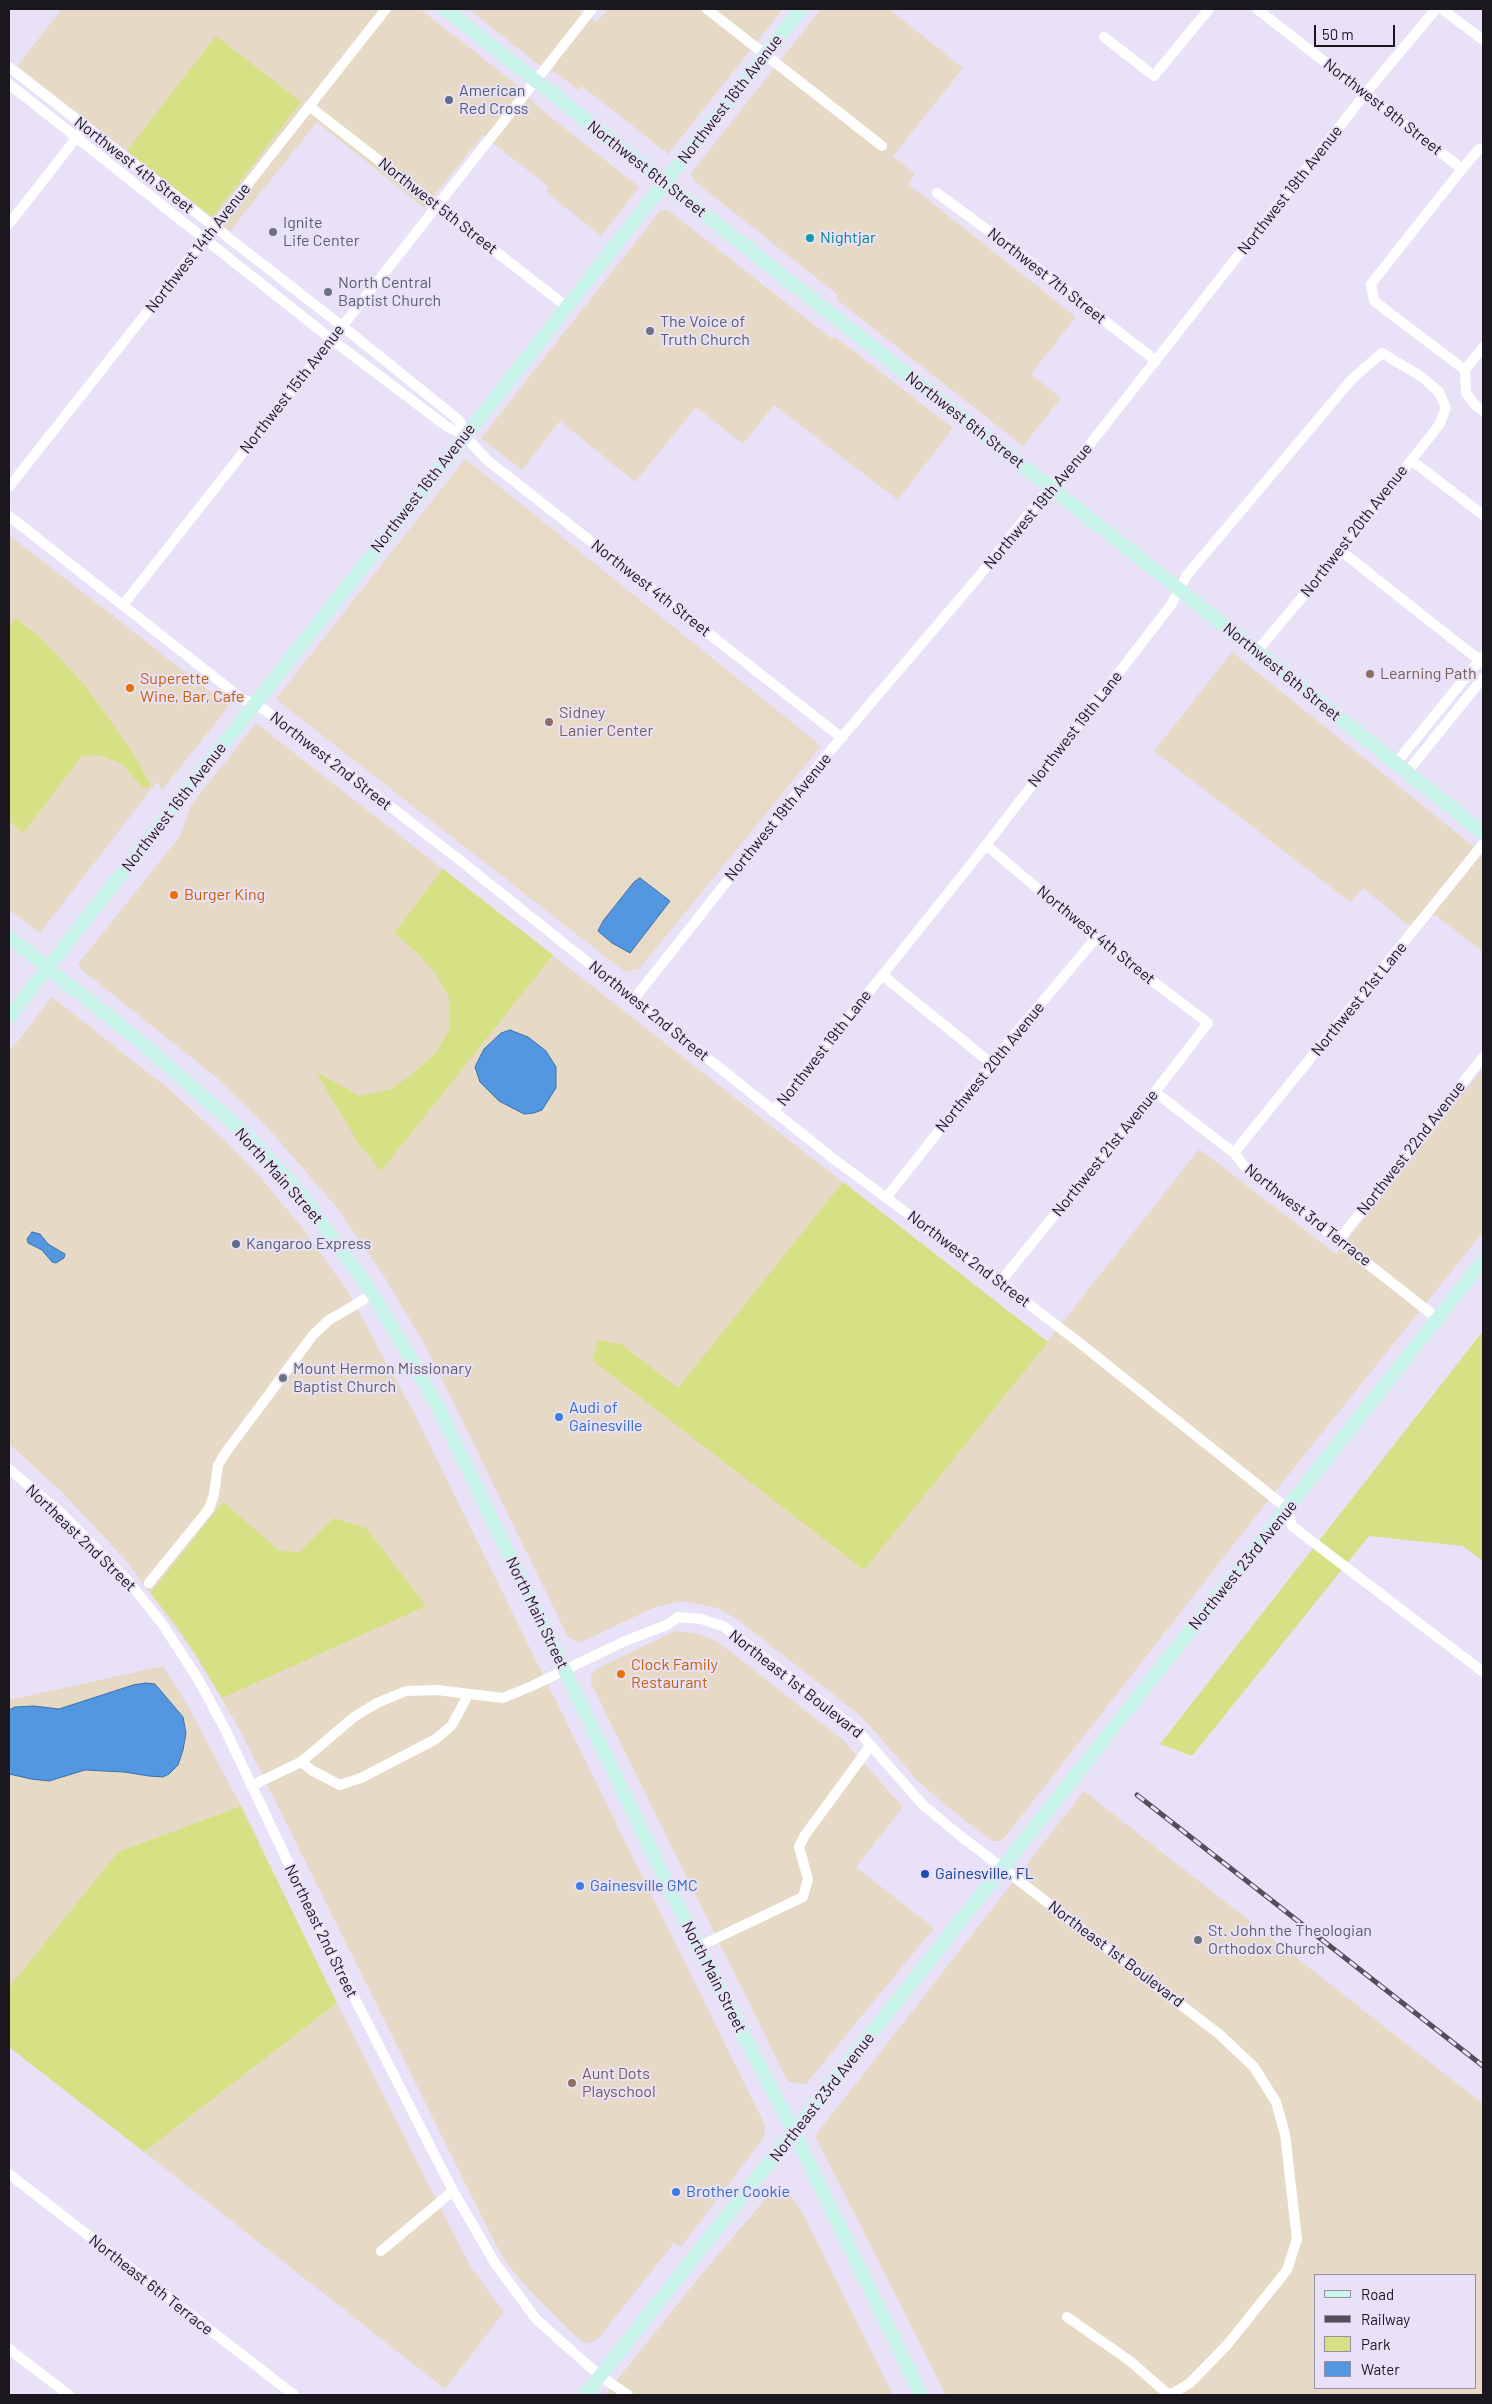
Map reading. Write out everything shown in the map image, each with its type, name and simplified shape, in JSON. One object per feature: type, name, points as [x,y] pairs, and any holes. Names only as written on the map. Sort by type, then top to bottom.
[{"type":"main road","name":"Northwest 6th Street","points":[[445,9],[1257,651],[1483,834]]},
{"type":"main road","name":"Northwest 16th Avenue","points":[[9,1017],[255,705],[464,435],[801,9]]},
{"type":"main road","name":"North Main Street","points":[[9,937],[142,1043],[248,1136],[304,1198],[373,1294],[436,1403],[698,1946],[794,2132],[921,2395]]},
{"type":"main road","name":"Northwest 23rd Avenue","points":[[1002,1869],[1483,1261]]},
{"type":"main road","name":"Northeast 23rd Avenue","points":[[585,2395],[1002,1869]]},
{"type":"street","name":"Northwest 14th Avenue","points":[[9,487],[386,9]]},
{"type":"street","name":"Northwest 15th Avenue","points":[[123,605],[592,9]]},
{"type":"street","points":[[707,9],[882,146]]},
{"type":"street","points":[[1104,37],[1154,76],[1209,9]]},
{"type":"street","name":"Northwest 9th Street","points":[[1257,9],[1462,169]]},
{"type":"street","name":"Northwest 19th Avenue","points":[[634,999],[842,738],[974,583],[1050,487],[1065,476],[1365,94],[1436,9]]},
{"type":"street","points":[[1442,9],[1483,40]]},
{"type":"street","name":"Northwest 4th Street","points":[[9,67],[460,420],[464,435]]},
{"type":"street","name":"Northwest 4th Street","points":[[9,84],[331,339],[446,426],[464,435],[487,460],[842,738]]},
{"type":"street","name":"Northwest 5th Street","points":[[309,106],[567,306]]},
{"type":"street","points":[[9,224],[85,126]]},
{"type":"street","points":[[1465,370],[1374,301],[1371,284],[1462,169],[1479,149],[1483,148]]},
{"type":"street","name":"Northwest 7th Street","points":[[937,194],[1008,244],[1156,361]]},
{"type":"street","points":[[1483,347],[1465,370],[1466,393],[1475,405],[1483,411]]},
{"type":"street","name":"Northwest 19th Lane","points":[[773,1112],[986,845],[1165,613],[1180,590],[1187,574],[1352,379],[1382,353],[1422,377],[1439,392],[1446,408]]},
{"type":"street","name":"Northwest 20th Avenue","points":[[1257,651],[1341,551],[1439,425],[1446,408]]},
{"type":"street","points":[[1411,460],[1483,515]]},
{"type":"street","name":"Northwest 2nd Street","points":[[9,516],[241,698],[265,710],[457,858],[773,1112],[1000,1282],[1288,1509]]},
{"type":"street","points":[[1341,551],[1482,660],[1402,768]]},
{"type":"street","points":[[1402,768],[1483,678]]},
{"type":"street","name":"Northwest 21st Lane","points":[[1234,1153],[1483,844]]},
{"type":"street","name":"Northwest 4th Street","points":[[986,845],[1096,938],[1208,1023]]},
{"type":"street","name":"Northwest 20th Avenue","points":[[886,1198],[992,1064],[1096,938]]},
{"type":"street","points":[[882,975],[992,1064]]},
{"type":"street","name":"Northwest 21st Avenue","points":[[1000,1282],[1155,1092],[1208,1023]]},
{"type":"street","name":"Northwest 22nd Avenue","points":[[1339,1240],[1483,1057]]},
{"type":"street","name":"Northwest 3rd Terrace","points":[[1155,1092],[1234,1153],[1246,1168],[1438,1319]]},
{"type":"street","points":[[149,1583],[209,1509],[214,1494],[218,1465],[313,1335],[329,1320],[373,1294]]},
{"type":"street","name":"Northeast 2nd Street","points":[[9,1469],[60,1513],[129,1582],[163,1625],[198,1678],[224,1727],[323,1936],[453,2191],[494,2263],[536,2319],[600,2376],[628,2395]]},
{"type":"street","points":[[1288,1509],[1292,1526],[1483,1672]]},
{"type":"street","name":"Northeast 1st Boulevard","points":[[251,1786],[301,1762],[354,1717],[406,1691],[437,1690],[503,1698],[625,1641],[667,1625],[678,1617],[712,1621],[723,1626],[843,1719],[871,1746],[923,1805],[1002,1869],[1219,2034],[1254,2067],[1276,2102],[1285,2134],[1297,2239],[1287,2270],[1227,2344],[1190,2383],[1169,2395]]},
{"type":"street","points":[[301,1762],[340,1785],[361,1778],[436,1739],[452,1725],[468,1695]]},
{"type":"street","points":[[698,1946],[803,1896],[808,1879],[799,1847],[804,1836],[871,1746]]},
{"type":"street","name":"Northeast 6th Terrace","points":[[9,2174],[294,2395]]},
{"type":"street","points":[[380,2252],[453,2191]]},
{"type":"street","points":[[1067,2317],[1130,2361],[1169,2395]]},
{"type":"street","points":[[9,2349],[69,2395]]},
{"type":"shaded area","points":[[62,9],[420,9],[520,87],[537,106],[639,187],[601,236],[546,192],[549,187],[483,135],[424,208],[317,122],[230,231],[17,66]]},
{"type":"shaded area","points":[[468,9],[578,9],[596,23],[608,9],[783,9],[668,154],[582,86],[578,90],[561,76],[538,64]]},
{"type":"shaded area","points":[[821,9],[889,9],[963,68],[893,156],[915,174],[908,184],[1076,317],[1031,374],[1061,398],[1023,446],[836,299],[838,295],[693,180],[691,173]]},
{"type":"shaded area","points":[[668,210],[832,339],[835,337],[953,428],[898,500],[774,405],[743,444],[696,407],[635,482],[560,421],[522,470],[481,438],[660,211]]},
{"type":"shaded area","name":"Sidney Lanier Center","points":[[465,459],[821,746],[639,969],[625,972],[276,699]]},
{"type":"shaded area","points":[[9,535],[229,706],[162,790],[157,782],[40,933],[9,910]]},
{"type":"shaded area","points":[[1232,652],[1483,854],[1483,952],[1435,915],[1408,925],[1363,888],[1350,902],[1154,751]]},
{"type":"shaded area","points":[[256,723],[1047,1342],[1199,1149],[1336,1254],[1483,1068],[1483,1232],[1281,1484],[1005,1837],[999,1841],[992,1841],[940,1801],[917,1780],[862,1717],[737,1619],[717,1608],[683,1601],[653,1608],[579,1643],[568,1637],[425,1345],[382,1273],[337,1208],[267,1127],[218,1079],[81,969],[78,964],[180,836],[191,805]]},
{"type":"shaded area","points":[[52,997],[170,1090],[223,1139],[261,1178],[305,1231],[348,1292],[414,1413],[765,2125],[764,2137],[681,2247],[674,2243],[597,2340],[590,2343],[583,2342],[573,2334],[531,2292],[507,2264],[240,1730],[197,1657],[123,1557],[60,1490],[9,1444],[9,1052]]},
{"type":"shaded area","points":[[675,1631],[695,1633],[710,1638],[722,1645],[843,1740],[903,1807],[856,1867],[934,1928],[806,2084],[788,2082],[591,1683],[591,1675],[598,1668]]},
{"type":"shaded area","points":[[163,1666],[187,1704],[241,1806],[118,1852],[9,1987],[9,1700]]},
{"type":"shaded area","points":[[1084,1791],[1483,2104],[1483,2395],[946,2395],[815,2136]]},
{"type":"shaded area","points":[[337,2003],[470,2266],[504,2312],[445,2389],[144,2152]]},
{"type":"shaded area","points":[[773,2190],[787,2190],[804,2215],[893,2395],[605,2395],[700,2276]]},
{"type":"green space","points":[[216,36],[301,102],[212,217],[127,151]]},
{"type":"green space","points":[[16,618],[41,638],[87,688],[134,755],[150,784],[147,788],[141,786],[122,764],[105,757],[91,755],[81,757],[23,833],[9,821],[9,627]]},
{"type":"green space","points":[[443,869],[553,955],[381,1171],[359,1144],[316,1072],[360,1096],[391,1089],[414,1073],[437,1051],[450,1028],[449,998],[436,974],[417,953],[394,933]]},
{"type":"green space","points":[[843,1182],[1048,1342],[864,1570],[592,1360],[598,1340],[621,1344],[678,1388]]},
{"type":"green space","points":[[1483,1331],[1483,1561],[1463,1546],[1369,1536],[1192,1756],[1160,1744]]},
{"type":"green space","points":[[223,1502],[280,1551],[300,1552],[334,1518],[366,1528],[426,1606],[222,1698],[180,1630],[151,1593]]},
{"type":"green space","points":[[241,1806],[337,2003],[144,2152],[9,2047],[9,1987],[118,1852]]},
{"type":"water","points":[[640,878],[670,901],[630,953],[612,943],[598,931],[603,921],[634,882]]},
{"type":"water","points":[[510,1030],[528,1037],[546,1051],[556,1067],[556,1088],[542,1110],[534,1113],[524,1114],[499,1101],[480,1082],[475,1067],[484,1049],[501,1033]]},
{"type":"water","points":[[32,1232],[40,1234],[48,1244],[65,1254],[64,1258],[56,1263],[52,1262],[42,1250],[28,1243],[27,1239]]},
{"type":"water","points":[[155,1684],[183,1717],[186,1733],[183,1750],[178,1765],[169,1774],[163,1777],[85,1770],[49,1781],[9,1774],[9,1710],[15,1707],[34,1706],[59,1709],[133,1685]]},
{"type":"railway","points":[[1137,1795],[1483,2066]]},
{"type":"place","name":"American Red Cross","points":[[449,100]]},
{"type":"place","name":"Ignite Life Center","points":[[273,232]]},
{"type":"place","name":"Nightjar","points":[[810,238]]},
{"type":"place","name":"North Central Baptist Church","points":[[328,292]]},
{"type":"place","name":"The Voice of Truth Church","points":[[650,331]]},
{"type":"place","name":"Learning Path","points":[[1370,674]]},
{"type":"place","name":"Superette Wine, Bar, Cafe","points":[[130,688]]},
{"type":"place","name":"Sidney Lanier Center","points":[[549,722]]},
{"type":"place","name":"Burger King","points":[[174,895]]},
{"type":"place","name":"Kangaroo Express","points":[[236,1244]]},
{"type":"place","name":"Mount Hermon Missionary Baptist Church","points":[[283,1378]]},
{"type":"place","name":"Audi of Gainesville","points":[[559,1417]]},
{"type":"place","name":"Clock Family Restaurant","points":[[621,1674]]},
{"type":"place","name":"Gainesville, FL","points":[[925,1874]]},
{"type":"place","name":"Gainesville GMC","points":[[580,1886]]},
{"type":"place","name":"St. John the Theologian Orthodox Church","points":[[1198,1940]]},
{"type":"place","name":"Aunt Dots Playschool","points":[[572,2083]]},
{"type":"place","name":"Brother Cookie","points":[[676,2192]]}]
